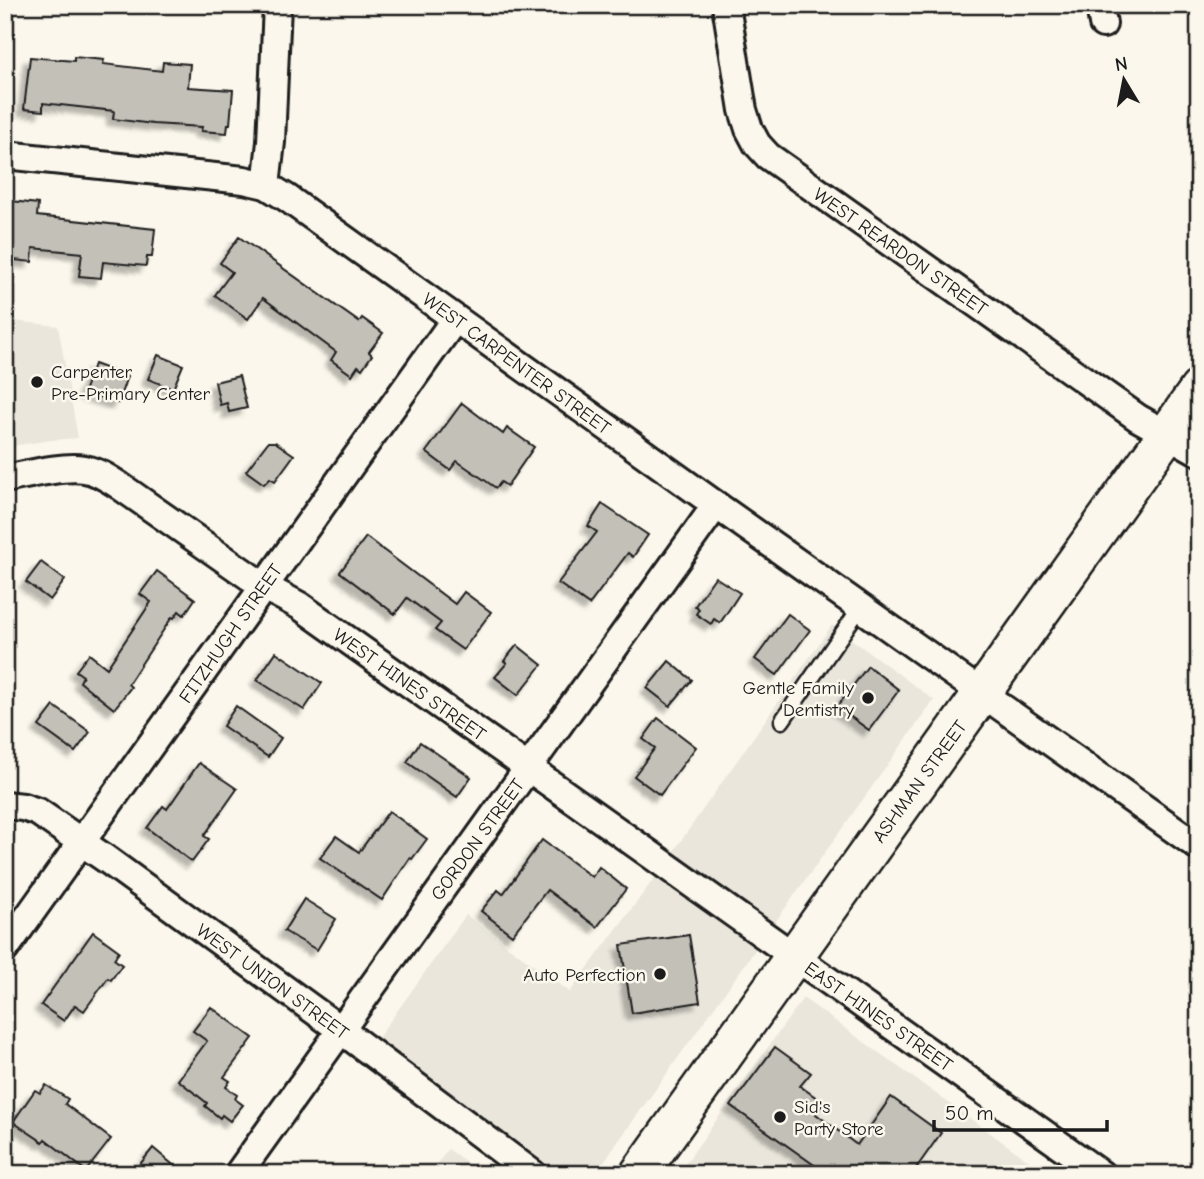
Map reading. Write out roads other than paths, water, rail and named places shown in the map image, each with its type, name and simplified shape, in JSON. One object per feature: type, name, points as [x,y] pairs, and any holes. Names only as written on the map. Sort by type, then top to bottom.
[{"type":"street","points":[[266,185],[271,142],[277,5]]},
{"type":"street","name":"WEST REARDON STREET","points":[[726,5],[743,110],[757,144],[768,156],[1138,418],[1199,452]]},
{"type":"street","name":"WEST CARPENTER STREET","points":[[5,155],[266,185],[1199,848]]},
{"type":"street","name":"FITZHUGH STREET","points":[[5,949],[455,319]]},
{"type":"street","name":"ASHMAN STREET","points":[[639,1174],[1199,389]]},
{"type":"street","name":"WEST HINES STREET","points":[[5,479],[84,468],[102,474],[263,586],[300,606],[793,957]]},
{"type":"street","name":"GORDON STREET","points":[[238,1174],[716,505]]},
{"type":"street","name":"WEST UNION STREET","points":[[5,805],[38,812],[81,842],[341,1030],[533,1174]]},
{"type":"street","name":"EAST HINES STREET","points":[[793,957],[1101,1174]]},
{"type":"lane","points":[[782,721],[860,608]]},
{"type":"place","name":"Carpenter Pre-Primary Center","points":[[37,382]]},
{"type":"place","name":"Gentle Family Dentistry","points":[[868,698]]},
{"type":"place","name":"Auto Perfection","points":[[660,974]]},
{"type":"place","name":"Sid's Party Store","points":[[780,1117]]}]
